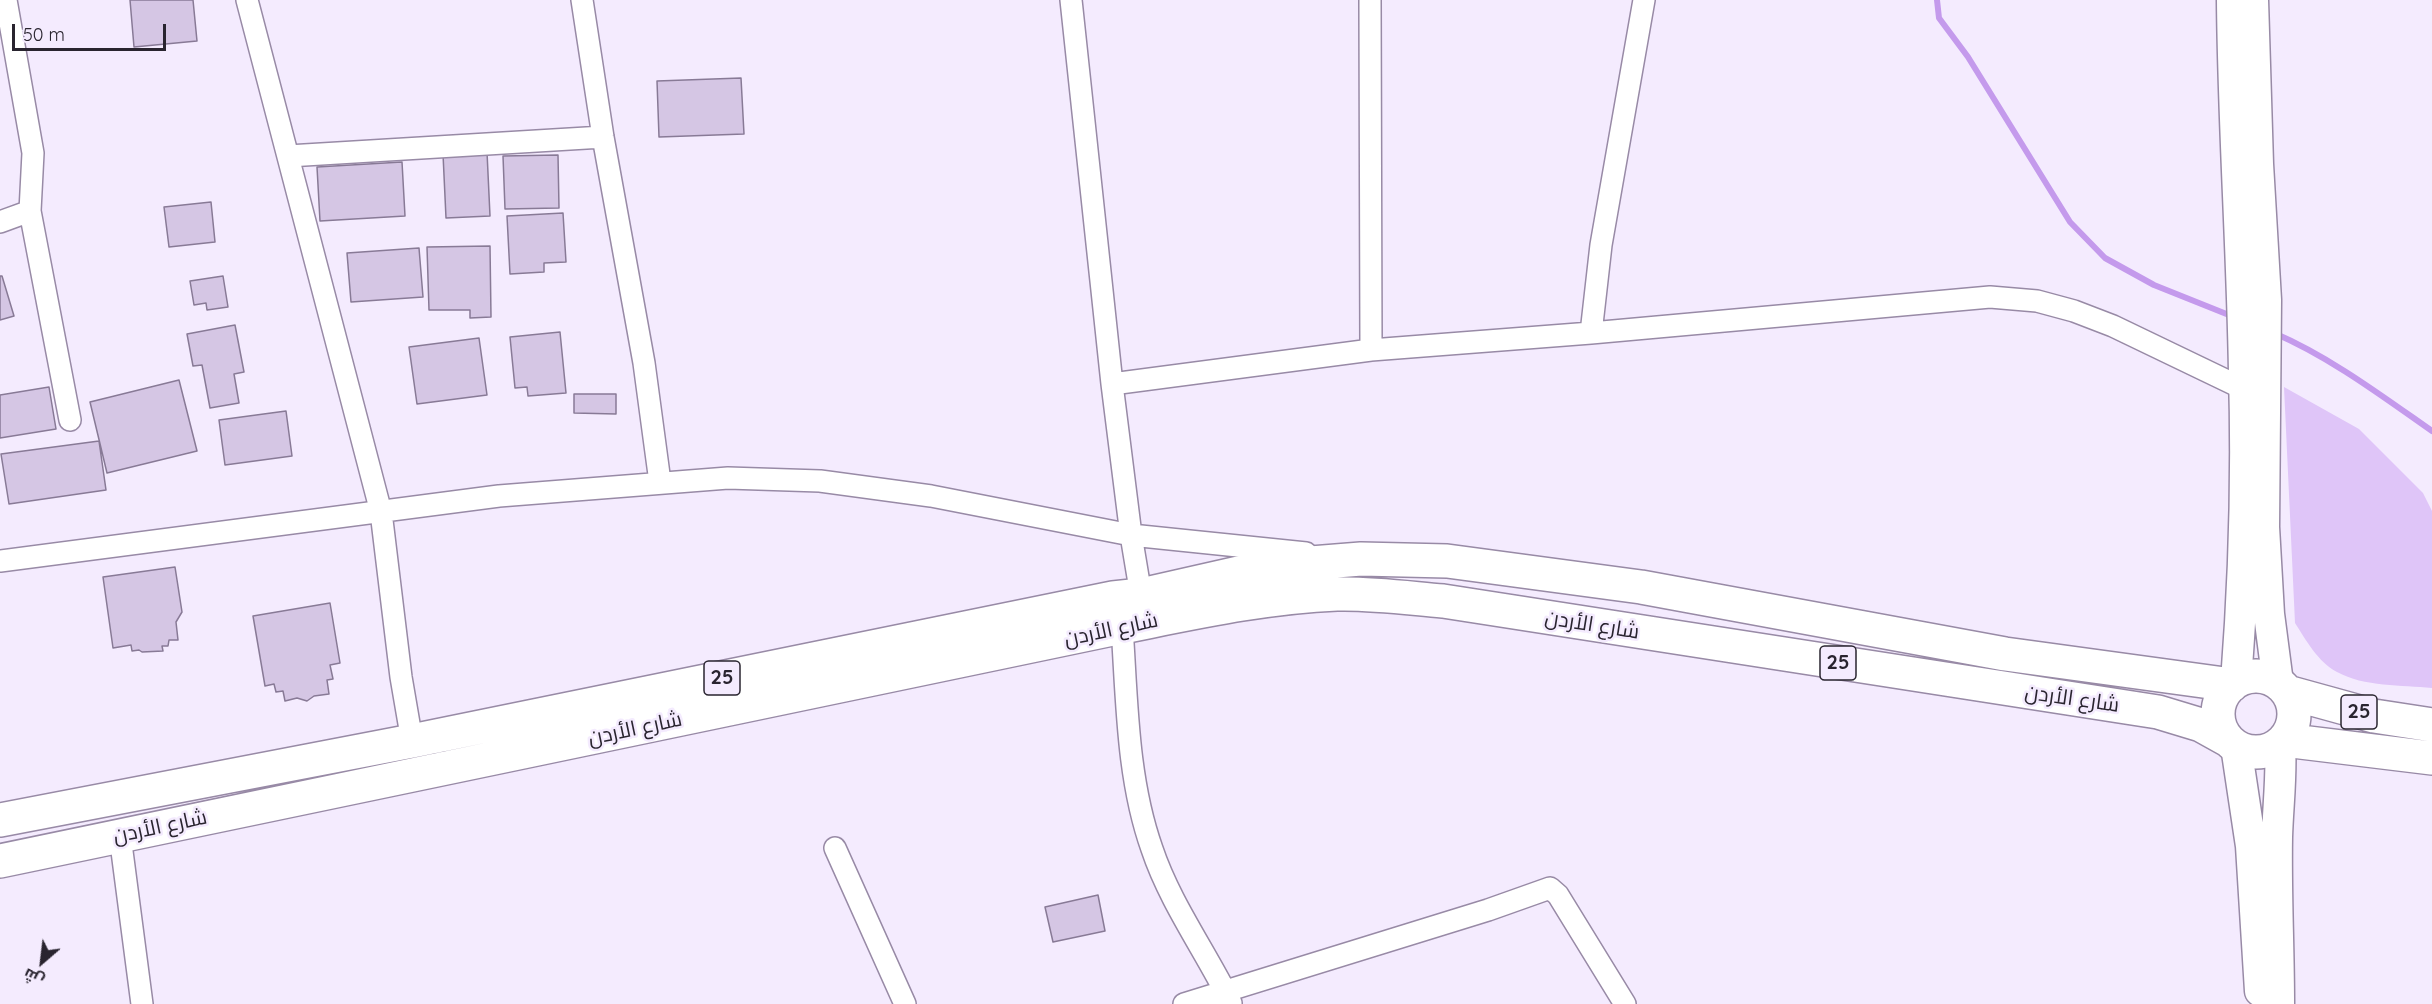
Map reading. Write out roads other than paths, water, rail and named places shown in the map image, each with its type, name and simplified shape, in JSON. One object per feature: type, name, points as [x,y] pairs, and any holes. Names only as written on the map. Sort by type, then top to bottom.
[{"type":"highway","name":"شارع الأردن","points":[[0,820],[412,741],[1113,598],[1142,595],[1247,571],[1311,562],[1361,559],[1447,561],[1641,587],[2005,654],[2234,683]]},
{"type":"highway","points":[[1443,601],[1447,561]]},
{"type":"highway","name":"شارع الأردن","points":[[0,861],[1122,627],[1238,604],[1311,596],[1364,594],[1443,601],[2158,712],[2201,725],[2232,743]]},
{"type":"highway","name":"25","points":[[2234,683],[2257,676],[2282,687],[2374,716],[2432,724]]},
{"type":"highway","points":[[2232,743],[2222,730],[2218,712],[2224,694],[2234,683]]},
{"type":"highway","points":[[2282,687],[2292,701],[2294,721],[2282,742]]},
{"type":"highway","name":"25","points":[[2232,743],[2244,750],[2263,752],[2282,742],[2432,758]]},
{"type":"main road","points":[[2232,0],[2236,176],[2254,296]]},
{"type":"main road","points":[[2253,0],[2258,164],[2254,296],[2255,383],[2270,614],[2282,687]]},
{"type":"main road","points":[[2234,683],[2242,603],[2255,383]]},
{"type":"main road","points":[[2279,1004],[2276,904],[2282,742]]},
{"type":"main road","points":[[2232,743],[2250,846],[2260,1004]]},
{"type":"street","points":[[6,0],[33,153],[30,212],[70,420]]},
{"type":"street","points":[[248,0],[381,512],[401,677],[412,741]]},
{"type":"street","points":[[582,0],[603,137],[644,363],[660,482]]},
{"type":"street","points":[[1071,0],[1112,384],[1131,535],[1142,595]]},
{"type":"street","points":[[1370,0],[1371,350]]},
{"type":"street","points":[[1591,333],[1601,244],[1644,0]]},
{"type":"street","points":[[288,156],[603,137]]},
{"type":"street","points":[[0,222],[30,212]]},
{"type":"street","points":[[1112,384],[1371,350],[1591,333],[1990,297],[2037,301],[2074,311],[2255,383]]},
{"type":"street","points":[[0,561],[93,547],[499,496],[728,478],[820,481],[931,496],[1131,535],[1361,559]]},
{"type":"street","points":[[1122,627],[1137,791],[1152,849],[1175,899],[1228,997]]},
{"type":"street","points":[[120,836],[142,1004]]},
{"type":"street","points":[[835,848],[904,1004]]},
{"type":"street","points":[[1184,1004],[1228,997],[1550,888],[1558,895],[1625,1004]]},
{"type":"waterway","points":[[1937,0],[1939,18],[1968,57],[2070,222],[2105,258],[2154,285],[2234,317]]},
{"type":"waterway","points":[[2274,333],[2335,365],[2432,431]]}]
